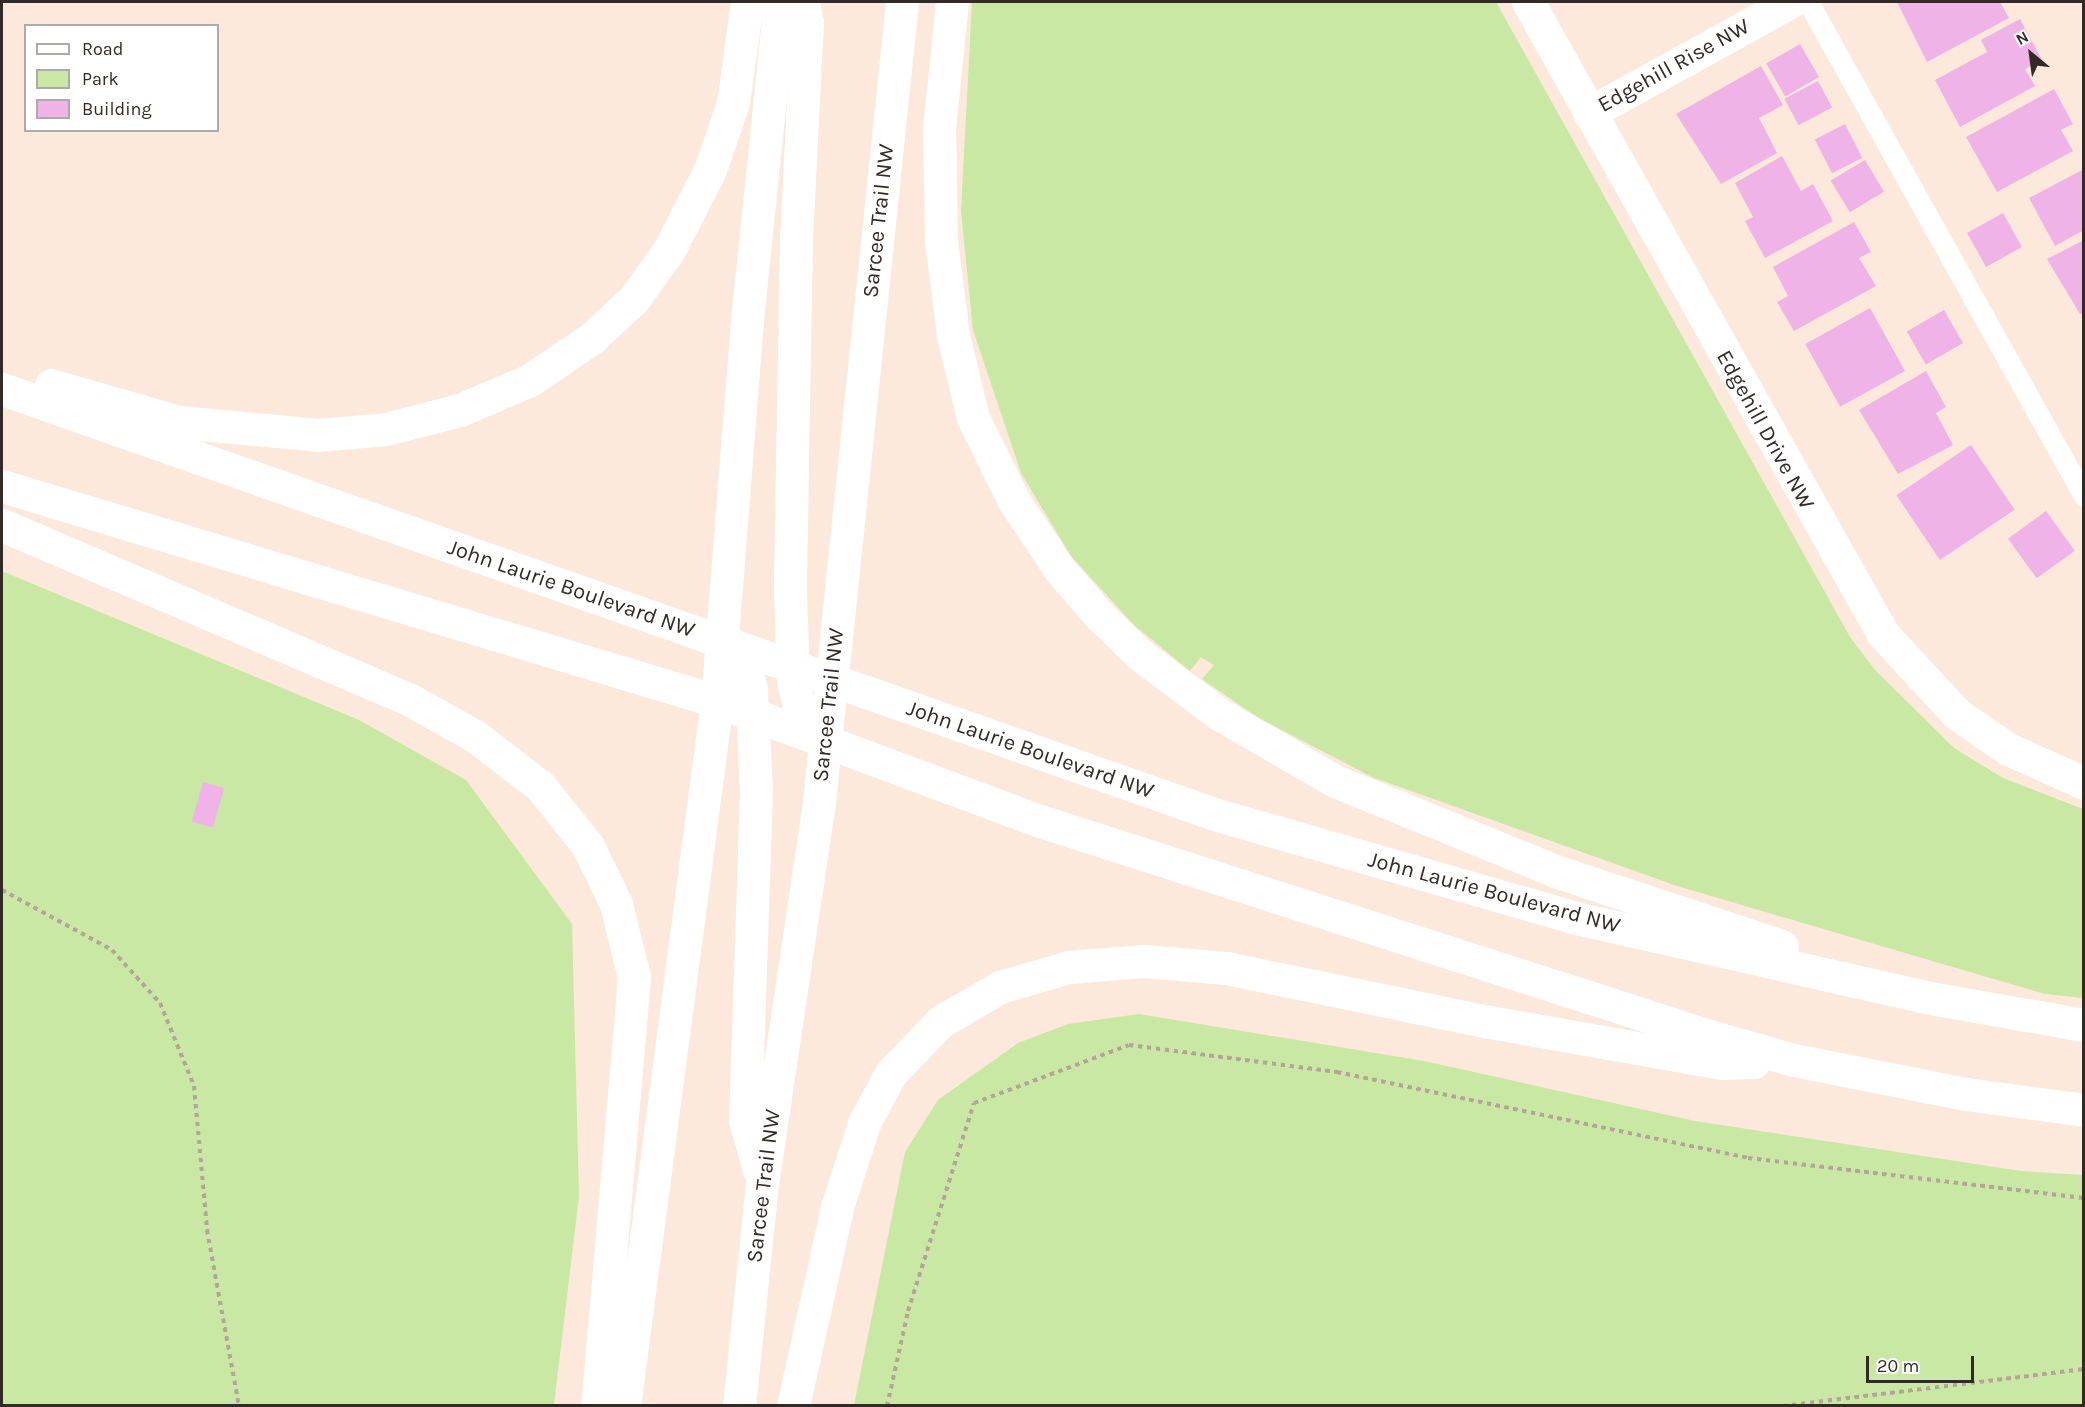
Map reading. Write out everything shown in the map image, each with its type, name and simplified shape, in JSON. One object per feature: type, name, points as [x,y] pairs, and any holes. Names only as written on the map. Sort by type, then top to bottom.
[{"type":"main road","points":[[2,376],[179,422],[318,435],[407,424],[460,410],[530,380],[600,331],[634,299],[669,249],[710,170],[733,104],[747,2]]},
{"type":"main road","points":[[624,1406],[717,701],[720,640],[780,2]]},
{"type":"main road","points":[[803,2],[807,22],[796,248],[793,666],[801,713],[824,741]]},
{"type":"main road","name":"Sarcee Trail NW","points":[[739,1406],[762,1184],[824,741],[902,2]]},
{"type":"main road","points":[[952,2],[939,128],[941,241],[953,335],[973,418],[1014,501],[1060,570],[1098,614],[1139,654],[1219,714],[1335,781],[1555,871],[1790,949],[1808,972]]},
{"type":"main road","name":"Edgehill Drive NW","points":[[1528,2],[1883,634],[1957,714],[2008,749],[2084,783]]},
{"type":"main road","name":"Edgehill Rise NW","points":[[1589,113],[1790,2]]},
{"type":"main road","name":"John Laurie Boulevard NW","points":[[2,389],[1214,814],[1580,919],[1808,972],[2084,1025]]},
{"type":"main road","points":[[2,486],[717,701],[1037,820],[1794,1060],[2084,1110]]},
{"type":"main road","points":[[2,525],[412,700],[475,736],[540,786],[588,846],[616,904],[634,977],[597,1406]]},
{"type":"main road","points":[[720,640],[746,669],[751,714],[756,790],[745,1120],[762,1184]]},
{"type":"main road","points":[[793,1406],[837,1207],[865,1121],[891,1073],[940,1022],[1000,987],[1069,967],[1144,961],[1226,968],[1723,1063],[1794,1060]]},
{"type":"lane","points":[[1808,2],[2084,496]]},
{"type":"path","points":[[2,890],[112,950],[160,1003],[194,1086],[207,1230],[239,1406]]},
{"type":"path","points":[[887,1406],[908,1311],[974,1103],[1129,1046],[1337,1072],[1748,1158],[2084,1198]]},
{"type":"path","points":[[1783,1406],[2084,1370]]},
{"type":"green space","points":[[972,2],[1496,2],[1850,637],[1875,670],[1954,748],[2003,778],[2083,809],[2083,998],[2045,994],[1677,886],[1372,777],[1257,717],[1202,679],[1214,665],[1201,657],[1190,671],[1134,625],[1071,556],[1021,473],[973,330],[961,211]]},
{"type":"green space","points":[[2,571],[359,720],[466,780],[572,924],[579,1196],[554,1405],[2,1405]]},
{"type":"green space","points":[[1139,1014],[1424,1061],[1695,1121],[2021,1171],[2083,1175],[2083,1405],[854,1405],[905,1152],[938,1100],[1018,1043],[1068,1024]]},
{"type":"building","points":[[1897,2],[2000,2],[2009,18],[1927,62]]},
{"type":"building","points":[[2020,19],[2042,60],[2025,69],[2035,86],[1960,127],[1935,80],[1987,52],[1981,40]]},
{"type":"building","points":[[1800,44],[1819,77],[1785,96],[1766,64]]},
{"type":"building","points":[[1761,66],[1783,105],[1759,118],[1777,153],[1721,184],[1676,114]]},
{"type":"building","points":[[1818,81],[1832,107],[1799,125],[1784,99]]},
{"type":"building","points":[[2054,89],[2073,124],[2061,130],[2073,151],[1997,192],[1966,137]]},
{"type":"building","points":[[1845,124],[1862,158],[1832,173],[1815,139]]},
{"type":"building","points":[[1782,156],[1801,191],[1813,184],[1833,221],[1765,258],[1745,221],[1753,217],[1735,183]]},
{"type":"building","points":[[1865,160],[1884,192],[1850,212],[1831,181]]},
{"type":"building","points":[[2084,169],[2084,230],[2055,246],[2029,198]]},
{"type":"building","points":[[2003,213],[2022,247],[1986,267],[1967,233]]},
{"type":"building","points":[[1854,222],[1871,252],[1859,258],[1876,286],[1794,331],[1777,302],[1788,296],[1773,267]]},
{"type":"building","points":[[2084,240],[2084,313],[2080,314],[2047,259]]},
{"type":"building","points":[[1870,308],[1905,371],[1840,407],[1805,344]]},
{"type":"building","points":[[1944,310],[1963,343],[1926,364],[1907,332]]},
{"type":"building","points":[[1926,371],[1946,407],[1936,413],[1953,445],[1898,474],[1859,410]]},
{"type":"building","points":[[1971,445],[2015,510],[1940,560],[1896,495]]},
{"type":"building","points":[[2046,511],[2075,551],[2037,578],[2008,539]]},
{"type":"building","points":[[203,782],[224,788],[213,827],[192,821]]}]
